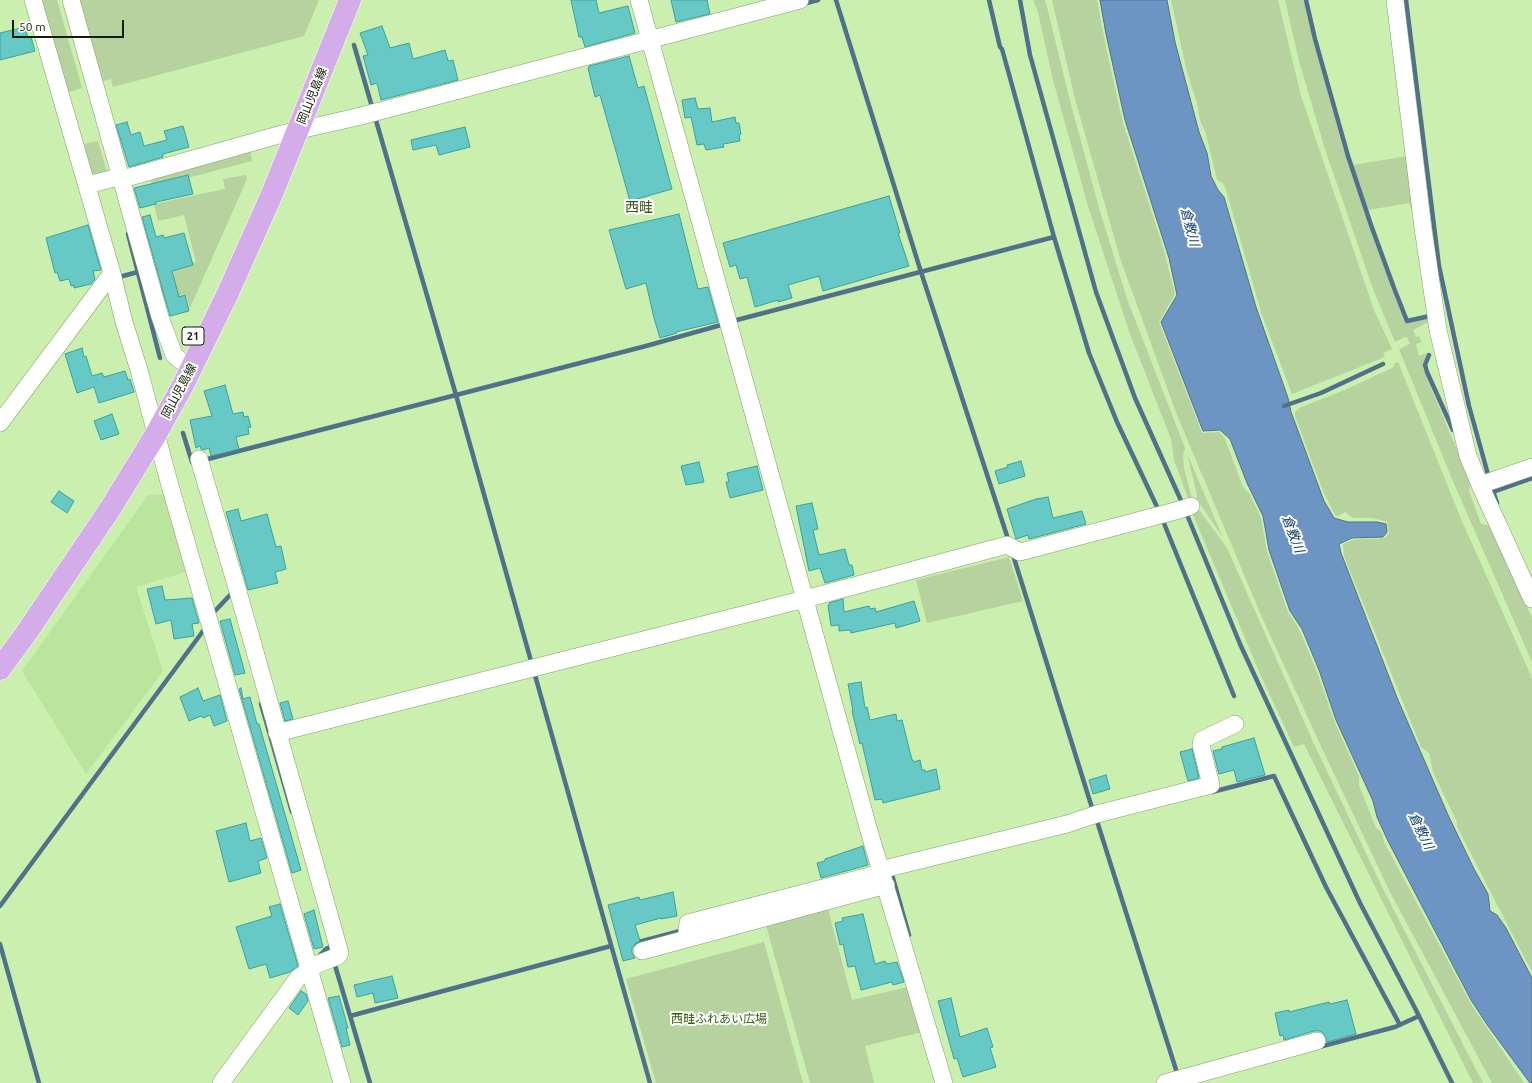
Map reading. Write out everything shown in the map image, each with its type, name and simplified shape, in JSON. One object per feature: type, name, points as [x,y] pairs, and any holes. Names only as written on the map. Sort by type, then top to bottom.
[{"type":"main road","name":"岡山児島線","points":[[0,645],[58,563],[124,464],[183,385],[227,295],[272,194],[290,133],[335,0]]},
{"type":"main road","name":"岡山児島線","points":[[0,669],[27,632],[110,509],[154,425],[181,361],[290,133],[350,0]]},
{"type":"street","points":[[33,0],[112,272],[124,322],[130,338],[342,1083]]},
{"type":"street","points":[[71,0],[116,178],[160,317],[174,355],[181,361]]},
{"type":"street","points":[[639,0],[655,38],[666,100],[810,598],[944,1083]]},
{"type":"street","points":[[87,185],[116,178],[126,178],[290,133],[800,0]]},
{"type":"street","points":[[1395,0],[1423,228],[1438,330],[1468,456],[1487,482],[1532,598]]},
{"type":"street","points":[[0,422],[112,272]]},
{"type":"street","points":[[200,462],[340,953],[309,969],[298,978],[220,1083]]},
{"type":"street","points":[[1487,482],[1532,467]]},
{"type":"street","points":[[278,735],[533,668],[810,598],[1185,508]]},
{"type":"street","points":[[642,951],[687,933],[688,923],[885,873],[1067,824],[1095,815],[1211,785],[1201,745],[1202,740],[1235,724]]},
{"type":"street","points":[[1174,1080],[1317,1041]]},
{"type":"shaded area","points":[[148,495],[165,495],[189,571],[136,587],[163,671],[86,774],[22,671]]},
{"type":"green space","points":[[40,0],[57,0],[82,88],[65,93]]},
{"type":"green space","points":[[74,0],[319,0],[304,36],[113,87],[111,79],[96,83]]},
{"type":"green space","points":[[1033,0],[1045,0],[1099,208],[1127,299],[1185,448],[1183,456],[1184,468],[1192,498],[1188,498],[1174,460],[1171,439],[1130,334],[1088,206],[1053,80],[1038,12]]},
{"type":"green space","points":[[1052,0],[1097,0],[1123,123],[1163,247],[1175,294],[1159,322],[1202,433],[1219,432],[1225,439],[1243,487],[1249,493],[1261,518],[1267,552],[1288,612],[1299,629],[1317,672],[1335,723],[1359,776],[1359,785],[1376,828],[1382,833],[1384,842],[1471,1004],[1524,1083],[1492,1083],[1390,892],[1261,615],[1177,415],[1121,261],[1075,99]]},
{"type":"green space","points":[[1171,0],[1278,0],[1301,96],[1374,310],[1392,349],[1383,353],[1385,357],[1292,394],[1262,315],[1226,190],[1223,183],[1217,180],[1206,134],[1200,120],[1197,103],[1187,72]]},
{"type":"green space","points":[[1285,0],[1304,0],[1344,149],[1382,261],[1407,323],[1426,318],[1428,322],[1413,330],[1416,337],[1419,336],[1422,342],[1416,344],[1419,356],[1427,353],[1423,367],[1471,483],[1469,491],[1481,524],[1489,525],[1532,618],[1532,662],[1452,479],[1399,349],[1410,344],[1407,337],[1395,342],[1373,289],[1325,149],[1299,61]]},
{"type":"green space","points":[[98,141],[108,176],[90,181],[80,145]]},
{"type":"green space","points":[[250,152],[252,161],[153,187],[150,178]]},
{"type":"green space","points":[[1408,156],[1415,208],[1411,208],[1409,203],[1368,210],[1353,165]]},
{"type":"green space","points":[[246,175],[247,179],[190,308],[185,294],[159,302],[160,286],[166,284],[169,278],[174,276],[172,269],[196,262],[184,215],[158,221],[154,204],[225,189],[223,179]]},
{"type":"green space","points":[[1398,362],[1461,519],[1532,678],[1532,972],[1457,827],[1457,822],[1433,772],[1429,753],[1421,747],[1344,556],[1343,544],[1352,540],[1385,538],[1389,533],[1387,522],[1373,518],[1353,518],[1345,512],[1338,516],[1335,515],[1323,491],[1295,416],[1295,412],[1299,408],[1347,389],[1394,367],[1394,364]]},
{"type":"green space","points":[[1188,457],[1223,538],[1201,505],[1197,504],[1197,495]]},
{"type":"green space","points":[[1195,509],[1200,511],[1227,548],[1315,746],[1383,889],[1483,1083],[1473,1083],[1304,744],[1294,747],[1261,676],[1191,510]]},
{"type":"green space","points":[[1009,557],[1023,601],[927,623],[916,580]]},
{"type":"green space","points":[[828,909],[852,1000],[908,987],[922,1032],[865,1046],[874,1083],[810,1083],[766,925]]},
{"type":"green space","name":"西畦ふれあい広場","points":[[764,942],[803,1083],[656,1083],[626,979]]},
{"type":"water","name":"倉敷川","points":[[1100,0],[1167,0],[1175,42],[1199,132],[1207,153],[1211,176],[1218,190],[1224,197],[1256,307],[1288,398],[1291,412],[1324,501],[1334,518],[1348,522],[1377,522],[1386,524],[1387,532],[1383,537],[1352,538],[1339,544],[1341,553],[1398,700],[1448,815],[1488,894],[1490,911],[1497,915],[1506,928],[1532,978],[1532,1083],[1530,1083],[1488,1026],[1471,1000],[1388,841],[1377,817],[1373,801],[1336,720],[1319,670],[1302,629],[1290,611],[1269,550],[1263,516],[1247,483],[1230,439],[1220,430],[1203,431],[1161,322],[1177,295],[1169,258],[1125,120]]},
{"type":"building","points":[[571,0],[596,0],[599,13],[628,6],[635,33],[585,47],[582,37],[579,37]]},
{"type":"building","points":[[671,0],[707,0],[710,14],[676,22]]},
{"type":"building","points":[[382,26],[390,48],[409,43],[413,59],[445,50],[448,61],[453,60],[458,80],[381,100],[377,83],[371,85],[363,56],[368,55],[360,33]]},
{"type":"building","points":[[25,27],[28,38],[31,37],[35,51],[0,60],[0,33]]},
{"type":"building","points":[[629,56],[638,88],[644,86],[672,189],[630,201],[600,95],[595,97],[588,68],[589,66]]},
{"type":"building","points":[[695,98],[698,109],[710,108],[712,122],[735,117],[736,123],[739,123],[741,134],[739,135],[740,141],[723,144],[724,147],[706,150],[704,144],[697,145],[691,117],[685,118],[682,100]]},
{"type":"building","points":[[127,122],[131,135],[140,132],[144,146],[167,140],[164,131],[183,126],[189,147],[163,154],[163,157],[129,167],[116,125]]},
{"type":"building","points":[[465,127],[470,147],[439,155],[436,145],[413,150],[411,140]]},
{"type":"building","points":[[188,175],[193,194],[156,202],[156,204],[140,208],[134,188]]},
{"type":"building","points":[[889,196],[900,233],[898,233],[909,266],[823,291],[819,276],[788,285],[792,298],[778,302],[778,300],[755,307],[747,277],[740,279],[736,265],[730,267],[723,243]]},
{"type":"building","points":[[679,214],[698,289],[708,287],[718,322],[676,332],[677,333],[660,338],[646,283],[626,289],[609,230]]},
{"type":"building","points":[[150,215],[156,237],[163,235],[164,238],[184,233],[193,265],[172,271],[179,297],[185,295],[189,311],[170,316],[142,217]]},
{"type":"building","points":[[88,225],[101,270],[93,271],[95,279],[91,284],[74,288],[74,285],[71,286],[69,279],[60,281],[57,272],[55,273],[46,238]]},
{"type":"building","points":[[82,348],[92,376],[102,373],[104,377],[125,371],[128,380],[130,379],[134,392],[99,403],[94,387],[77,393],[65,354]]},
{"type":"building","points":[[225,385],[233,414],[243,412],[244,417],[248,416],[251,427],[248,428],[249,434],[236,437],[239,449],[211,456],[209,448],[203,450],[200,446],[196,448],[190,420],[212,416],[204,391]]},
{"type":"building","points":[[112,414],[119,434],[101,440],[94,421]]},
{"type":"building","points":[[1021,461],[1025,476],[999,484],[995,471],[1008,467],[1007,465]]},
{"type":"building","points":[[699,462],[704,482],[686,485],[681,466]]},
{"type":"building","points":[[757,466],[763,490],[730,498],[726,482],[729,482],[727,473]]},
{"type":"building","points":[[59,491],[74,501],[67,513],[51,502]]},
{"type":"building","points":[[1048,497],[1053,518],[1082,511],[1086,524],[1029,539],[1028,535],[1016,539],[1007,509],[1036,499]]},
{"type":"building","points":[[812,503],[818,529],[813,530],[819,555],[845,549],[849,565],[852,565],[854,575],[825,583],[820,568],[809,571],[796,506]]},
{"type":"building","points":[[238,509],[241,521],[267,514],[276,547],[281,546],[286,569],[275,572],[278,583],[248,590],[226,512]]},
{"type":"building","points":[[162,586],[165,600],[192,598],[199,623],[192,624],[194,636],[174,639],[171,620],[156,624],[147,589]]},
{"type":"building","points":[[843,599],[844,612],[869,606],[870,609],[875,608],[876,612],[914,601],[920,621],[896,628],[895,623],[851,633],[850,630],[839,631],[839,625],[831,626],[828,605],[830,604],[829,603]]},
{"type":"building","points":[[230,619],[245,673],[235,675],[220,621]]},
{"type":"building","points":[[861,682],[865,708],[867,707],[870,720],[896,714],[897,721],[902,720],[912,760],[914,762],[920,760],[922,770],[925,770],[925,772],[936,769],[940,789],[883,803],[882,799],[875,800],[862,743],[860,744],[852,711],[848,684]]},
{"type":"building","points":[[198,688],[203,701],[220,695],[227,721],[214,726],[210,715],[203,718],[201,716],[189,721],[180,697]]},
{"type":"building","points":[[241,688],[243,699],[250,697],[257,724],[259,724],[301,870],[292,873],[239,689]]},
{"type":"building","points":[[288,701],[293,719],[285,721],[280,703]]},
{"type":"building","points":[[1254,738],[1265,775],[1237,782],[1234,770],[1219,774],[1213,751]]},
{"type":"building","points":[[1192,749],[1199,778],[1188,781],[1180,752]]},
{"type":"building","points":[[1106,775],[1110,789],[1093,794],[1089,780]]},
{"type":"building","points":[[246,823],[250,841],[261,838],[267,858],[258,861],[261,873],[229,882],[216,831]]},
{"type":"building","points":[[863,846],[868,865],[821,878],[817,863]]},
{"type":"building","points":[[673,892],[677,916],[661,918],[635,925],[640,941],[632,948],[632,953],[635,958],[623,961],[608,905],[639,897],[640,900]]},
{"type":"building","points":[[280,904],[298,966],[290,972],[270,978],[266,964],[249,969],[236,927],[272,916],[269,907]]},
{"type":"building","points":[[314,910],[323,947],[314,949],[304,914]]},
{"type":"building","points":[[863,914],[875,964],[885,961],[887,964],[897,962],[904,982],[893,985],[892,982],[861,990],[855,966],[848,967],[843,944],[840,945],[835,923],[843,921],[842,918]]},
{"type":"building","points":[[392,976],[398,998],[375,1003],[373,993],[357,997],[354,985]]},
{"type":"building","points":[[301,991],[306,994],[308,1001],[298,1015],[289,1008]]},
{"type":"building","points":[[339,996],[348,1028],[346,1028],[350,1045],[342,1047],[328,998]]},
{"type":"building","points":[[951,998],[960,1037],[987,1028],[993,1047],[990,1048],[996,1067],[963,1077],[957,1058],[954,1059],[938,1001]]},
{"type":"building","points":[[1347,1000],[1356,1034],[1327,1042],[1324,1034],[1320,1031],[1314,1031],[1284,1040],[1283,1035],[1280,1036],[1275,1013],[1289,1010],[1289,1012],[1329,1002],[1330,1004]]},
{"type":"waterway","points":[[803,4],[818,0]]},
{"type":"waterway","points":[[836,0],[921,272],[1009,542]]},
{"type":"waterway","points":[[989,0],[1000,47],[1002,49],[1054,237],[1089,353],[1117,422],[1159,511],[1234,696]]},
{"type":"waterway","points":[[1020,0],[1030,55],[1096,292],[1135,398],[1183,505],[1240,644],[1360,903],[1452,1083]]},
{"type":"waterway","points":[[1306,0],[1315,39],[1348,156],[1394,288],[1407,321],[1430,316]]},
{"type":"waterway","points":[[1406,0],[1439,266],[1469,406],[1489,478]]},
{"type":"waterway","points":[[354,45],[456,395],[650,1083]]},
{"type":"waterway","points":[[128,234],[160,358]]},
{"type":"waterway","points":[[733,321],[1054,237]]},
{"type":"waterway","points":[[119,277],[138,272]]},
{"type":"waterway","points":[[204,460],[646,346],[721,325]]},
{"type":"waterway","points":[[1429,355],[1425,365],[1427,372],[1453,430]]},
{"type":"waterway","points":[[1284,406],[1321,393],[1383,364]]},
{"type":"waterway","points":[[183,433],[192,462]]},
{"type":"waterway","points":[[1493,492],[1532,478]]},
{"type":"waterway","points":[[1491,485],[1497,503]]},
{"type":"waterway","points":[[1013,555],[1093,811]]},
{"type":"waterway","points":[[215,611],[231,594]]},
{"type":"waterway","points":[[0,906],[206,627]]},
{"type":"waterway","points":[[261,704],[292,812]]},
{"type":"waterway","points":[[1212,792],[1274,776],[1326,887],[1400,1025]]},
{"type":"waterway","points":[[1096,818],[1178,1076]]},
{"type":"waterway","points":[[891,871],[909,935]]},
{"type":"waterway","points":[[631,944],[684,930]]},
{"type":"waterway","points":[[0,944],[39,1083]]},
{"type":"waterway","points":[[350,1016],[611,946]]},
{"type":"waterway","points":[[318,957],[330,947]]},
{"type":"waterway","points":[[334,962],[370,1083]]},
{"type":"waterway","points":[[1319,1047],[1395,1027],[1419,1016]]},
{"type":"district","name":"西畦","points":[[639,207]]}]
